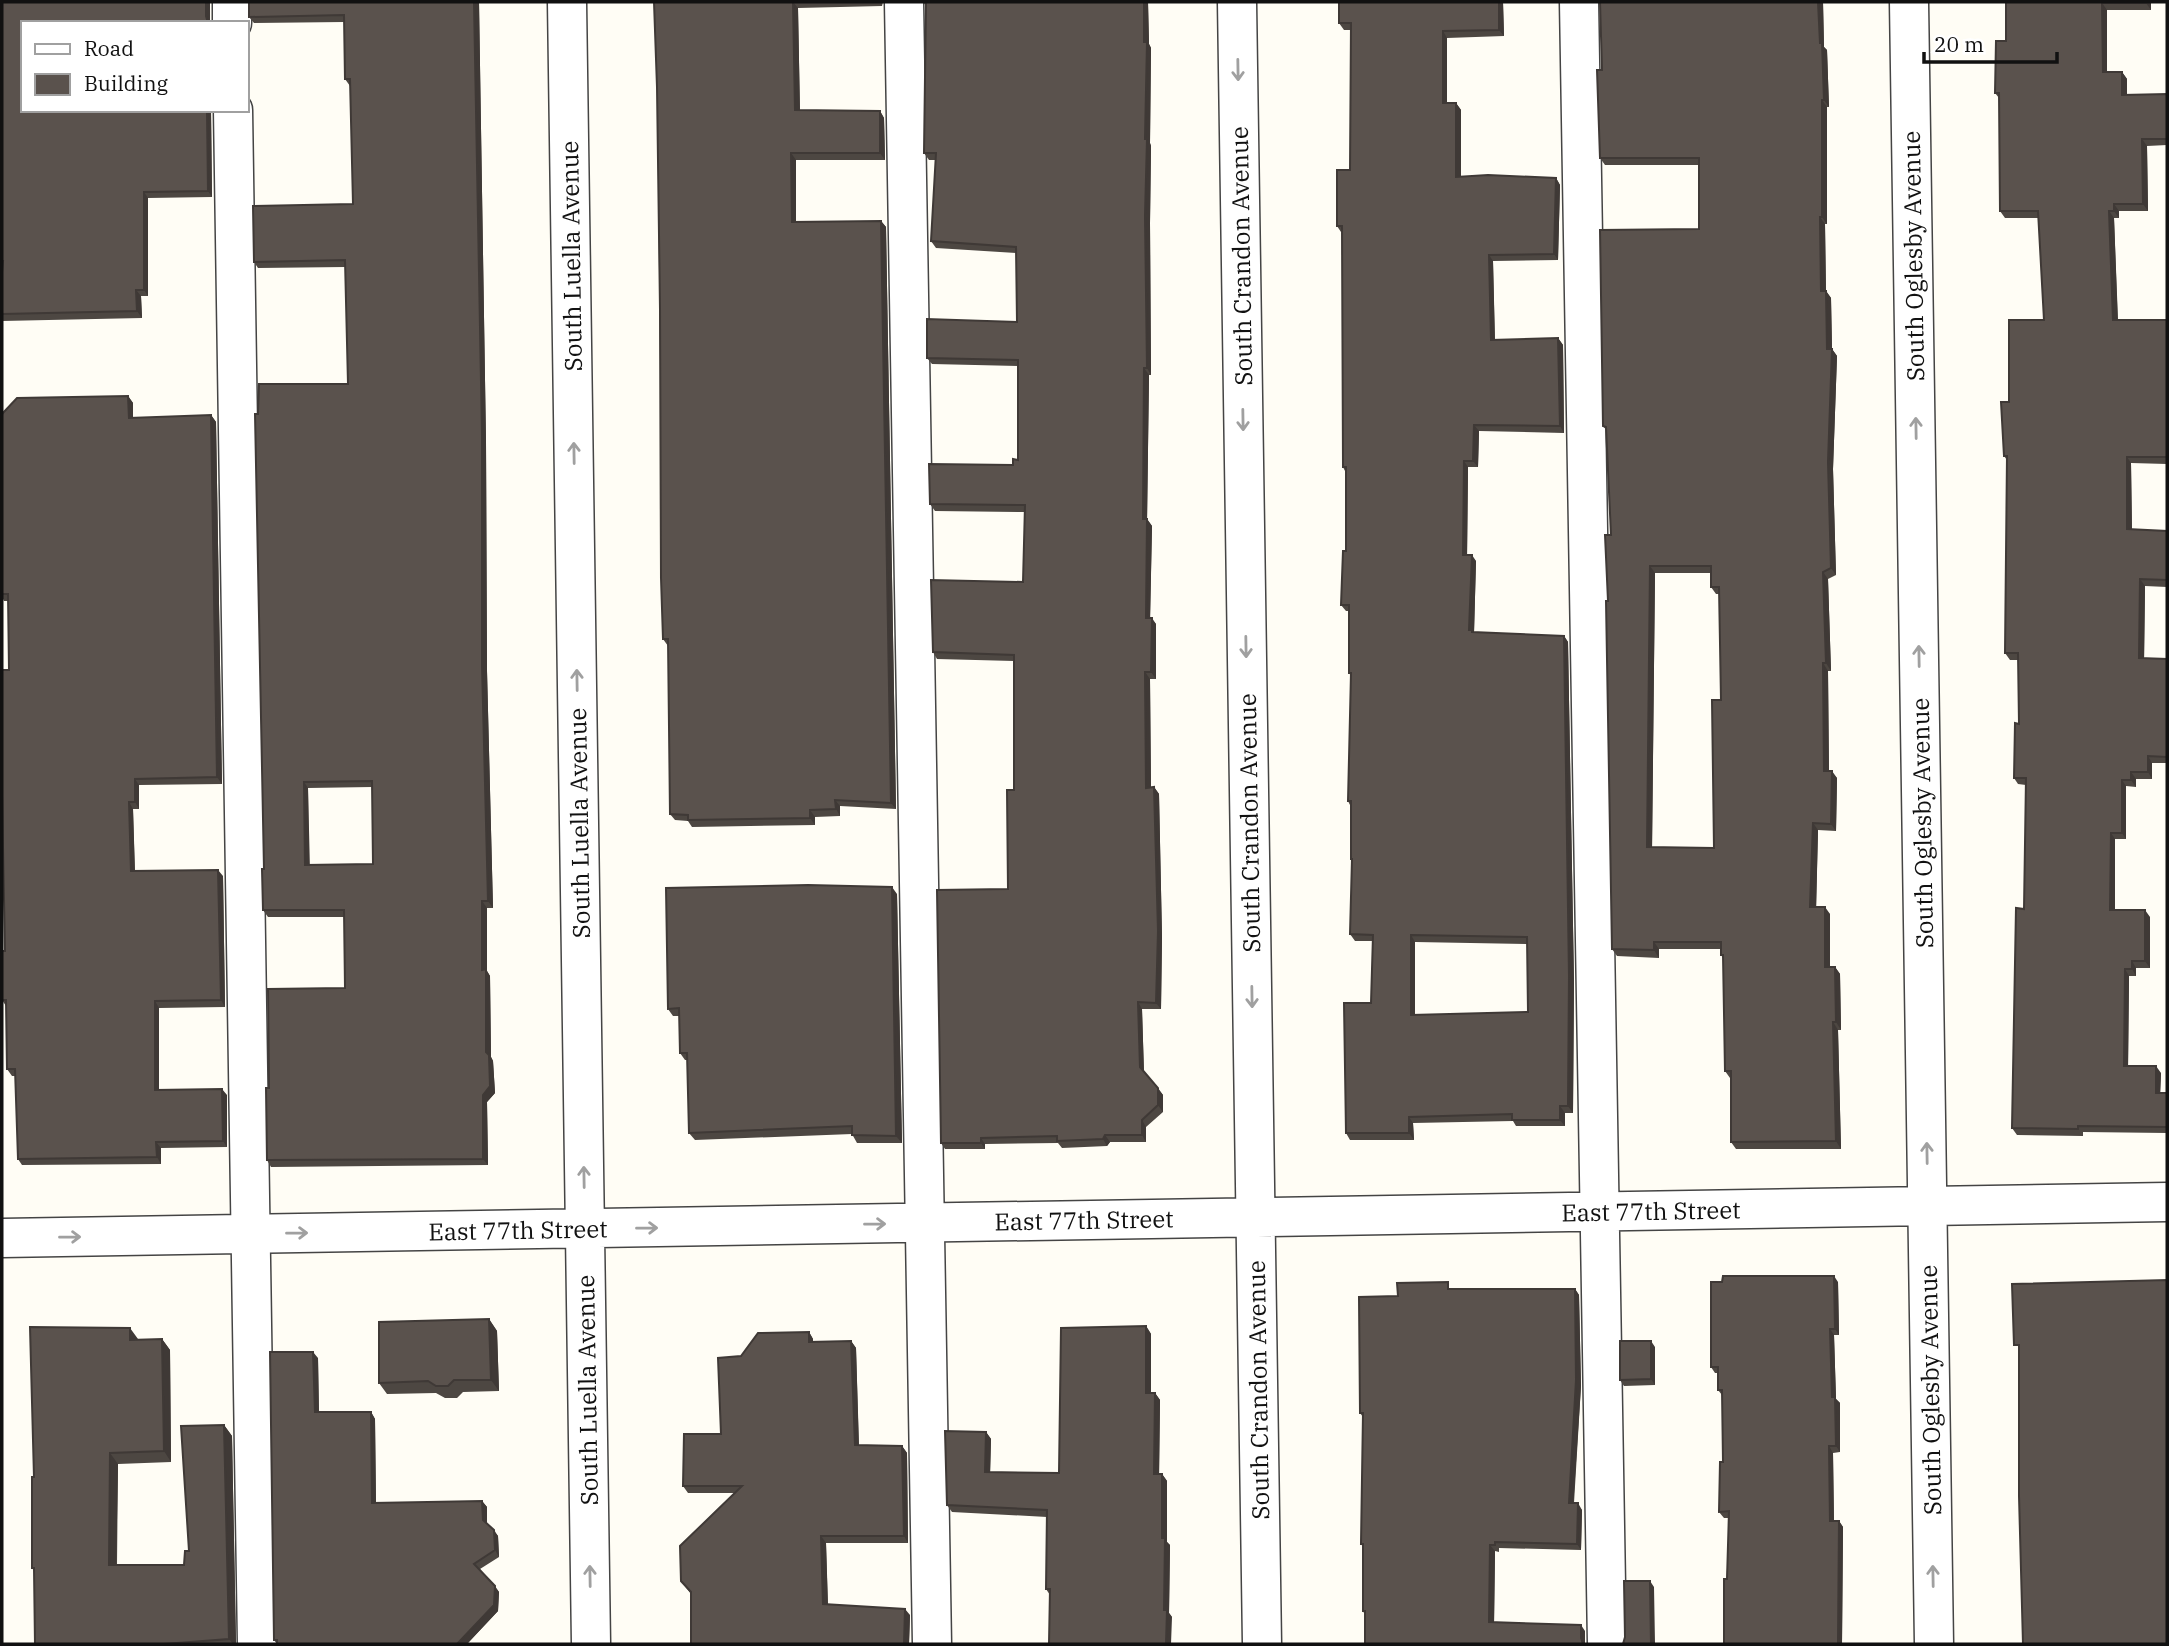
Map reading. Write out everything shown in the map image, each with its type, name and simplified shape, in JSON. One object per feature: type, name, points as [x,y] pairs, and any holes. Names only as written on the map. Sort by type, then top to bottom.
[{"type":"street","points":[[232,2],[232,21]]},
{"type":"street","name":"South Luella Avenue","points":[[567,2],[591,1644]]},
{"type":"street","points":[[904,2],[932,1644]]},
{"type":"street","name":"South Crandon Avenue","points":[[1237,2],[1262,1644]]},
{"type":"street","points":[[1579,2],[1607,1644]]},
{"type":"street","name":"South Oglesby Avenue","points":[[1909,2],[1934,1644]]},
{"type":"street","points":[[233,112],[257,1644]]},
{"type":"street","name":"East 77th Street","points":[[2,1238],[2167,1202]]},
{"type":"building","points":[[2,2],[206,2],[207,21],[21,21],[21,112],[207,112],[208,191],[144,192],[144,290],[136,290],[137,311],[2,314]]},
{"type":"building","points":[[249,2],[474,2],[482,435],[482,665],[488,901],[482,901],[482,970],[486,969],[486,1052],[489,1055],[490,1086],[483,1095],[483,1159],[267,1160],[268,989],[345,988],[344,910],[263,910],[255,414],[258,414],[259,384],[348,384],[345,260],[254,262],[253,206],[353,204],[350,79],[345,79],[344,15],[249,17]],"holes":[[[372,781],[373,864],[305,865],[304,782]]]},
{"type":"building","points":[[654,2],[793,2],[795,110],[880,111],[880,153],[791,153],[792,222],[881,221],[891,803],[835,800],[836,809],[810,810],[810,818],[688,820],[688,815],[670,814],[668,639],[663,639],[661,578],[660,309]]},
{"type":"building","points":[[926,2],[1144,2],[1144,42],[1147,42],[1147,368],[1144,368],[1143,519],[1147,519],[1146,618],[1152,618],[1151,672],[1145,672],[1146,788],[1154,787],[1158,931],[1156,1003],[1138,1002],[1140,1067],[1158,1088],[1158,1105],[1142,1120],[1142,1135],[1105,1135],[1103,1139],[1057,1141],[1057,1136],[981,1138],[981,1143],[941,1143],[937,890],[1008,889],[1007,790],[1014,790],[1014,655],[933,652],[931,580],[1023,582],[1025,505],[930,504],[929,464],[1013,465],[1013,459],[1018,460],[1018,360],[927,358],[927,319],[1017,322],[1016,247],[931,241],[936,153],[924,153]]},
{"type":"building","points":[[1339,2],[1499,2],[1499,30],[1443,31],[1443,103],[1456,103],[1456,177],[1488,175],[1556,178],[1554,254],[1489,255],[1491,340],[1558,338],[1560,426],[1474,425],[1473,461],[1464,461],[1463,555],[1472,555],[1469,630],[1564,636],[1569,976],[1568,1106],[1560,1106],[1560,1120],[1512,1120],[1512,1114],[1409,1117],[1409,1133],[1346,1133],[1344,1003],[1371,1003],[1373,935],[1350,934],[1352,859],[1351,801],[1348,801],[1351,673],[1349,605],[1341,605],[1343,551],[1346,551],[1346,467],[1343,467],[1342,226],[1337,226],[1337,170],[1350,170],[1351,23],[1339,23]],"holes":[[[1411,935],[1527,937],[1528,1012],[1411,1015]]]},
{"type":"building","points":[[1600,2],[1818,2],[1824,100],[1820,217],[1821,291],[1826,291],[1827,349],[1832,349],[1828,462],[1831,568],[1823,572],[1826,663],[1823,663],[1824,771],[1832,771],[1831,824],[1813,823],[1810,907],[1825,907],[1825,967],[1835,967],[1836,1022],[1833,1022],[1836,1141],[1731,1142],[1731,1071],[1725,1071],[1721,942],[1654,942],[1654,950],[1612,949],[1605,535],[1611,535],[1606,427],[1603,426],[1600,230],[1699,229],[1699,158],[1600,158],[1597,70],[1602,70]],"holes":[[[1650,566],[1711,566],[1711,587],[1719,587],[1721,700],[1712,700],[1714,848],[1647,847]]]},
{"type":"building","points":[[2006,2],[2146,2],[2102,3],[2103,72],[2122,72],[2122,95],[2167,94],[2167,139],[2142,139],[2143,204],[2114,204],[2114,211],[2109,211],[2113,320],[2167,320],[2167,457],[2127,457],[2127,529],[2167,531],[2167,580],[2140,579],[2139,658],[2167,659],[2167,757],[2148,756],[2148,772],[2131,772],[2131,780],[2122,780],[2122,833],[2111,833],[2110,910],[2145,910],[2145,961],[2132,961],[2132,969],[2125,969],[2124,1066],[2156,1066],[2156,1093],[2167,1093],[2167,1127],[2012,1128],[2016,908],[2024,909],[2026,778],[2014,778],[2015,723],[2019,724],[2018,653],[2005,653],[2007,456],[2004,456],[2001,402],[2009,402],[2009,320],[2044,320],[2038,211],[2000,211],[1999,93],[1995,93],[1996,41],[2006,41]]},
{"type":"building","points":[[128,396],[129,418],[211,415],[217,777],[135,779],[135,802],[129,802],[131,871],[218,870],[221,1000],[155,1001],[155,1090],[222,1089],[223,1141],[156,1142],[157,1157],[18,1159],[15,1069],[7,1069],[6,1000],[2,1000],[2,951],[5,951],[2,670],[9,670],[8,594],[2,594],[2,414],[17,398]]},
{"type":"building","points":[[808,885],[892,887],[896,1136],[852,1135],[852,1126],[689,1133],[687,1053],[680,1053],[679,1008],[668,1009],[666,888]]},
{"type":"building","points":[[1723,1276],[1834,1276],[1835,1329],[1830,1329],[1836,1446],[1829,1446],[1830,1521],[1839,1521],[1838,1644],[1724,1644],[1724,1579],[1727,1579],[1729,1511],[1719,1512],[1720,1462],[1723,1462],[1722,1390],[1718,1390],[1718,1367],[1711,1367],[1711,1282],[1722,1282]]},
{"type":"building","points":[[2167,1280],[2167,1644],[2023,1644],[2019,1345],[2014,1345],[2012,1284]]},
{"type":"building","points":[[1448,1282],[1448,1289],[1575,1289],[1576,1380],[1569,1503],[1578,1503],[1577,1544],[1495,1542],[1495,1545],[1490,1545],[1489,1622],[1581,1625],[1583,1644],[1365,1644],[1361,1544],[1363,1413],[1360,1413],[1359,1297],[1398,1296],[1397,1283]]},
{"type":"building","points":[[489,1319],[491,1380],[454,1380],[448,1386],[436,1386],[428,1381],[379,1383],[379,1322]]},
{"type":"building","points":[[1146,1326],[1146,1393],[1155,1393],[1154,1474],[1162,1474],[1166,1644],[1049,1644],[1050,1589],[1046,1589],[1047,1510],[947,1505],[945,1431],[986,1432],[985,1472],[1059,1473],[1061,1328]]},
{"type":"building","points":[[30,1327],[130,1328],[130,1340],[162,1339],[164,1451],[110,1453],[109,1565],[184,1565],[185,1551],[189,1551],[181,1426],[224,1425],[229,1639],[164,1644],[35,1644]]},
{"type":"building","points":[[809,1332],[809,1342],[851,1341],[855,1445],[902,1446],[904,1536],[821,1536],[823,1604],[905,1609],[904,1644],[691,1644],[691,1592],[681,1581],[680,1546],[742,1486],[683,1486],[684,1434],[721,1434],[718,1358],[741,1356],[758,1333]]},
{"type":"building","points":[[1620,1341],[1651,1341],[1651,1379],[1620,1380]]},
{"type":"building","points":[[270,1352],[313,1352],[315,1412],[371,1412],[372,1503],[482,1501],[483,1520],[494,1530],[495,1550],[474,1564],[495,1586],[494,1605],[457,1644],[277,1644],[277,1640],[274,1640]]},
{"type":"building","points":[[1624,1581],[1650,1581],[1651,1644],[1623,1644]]}]
